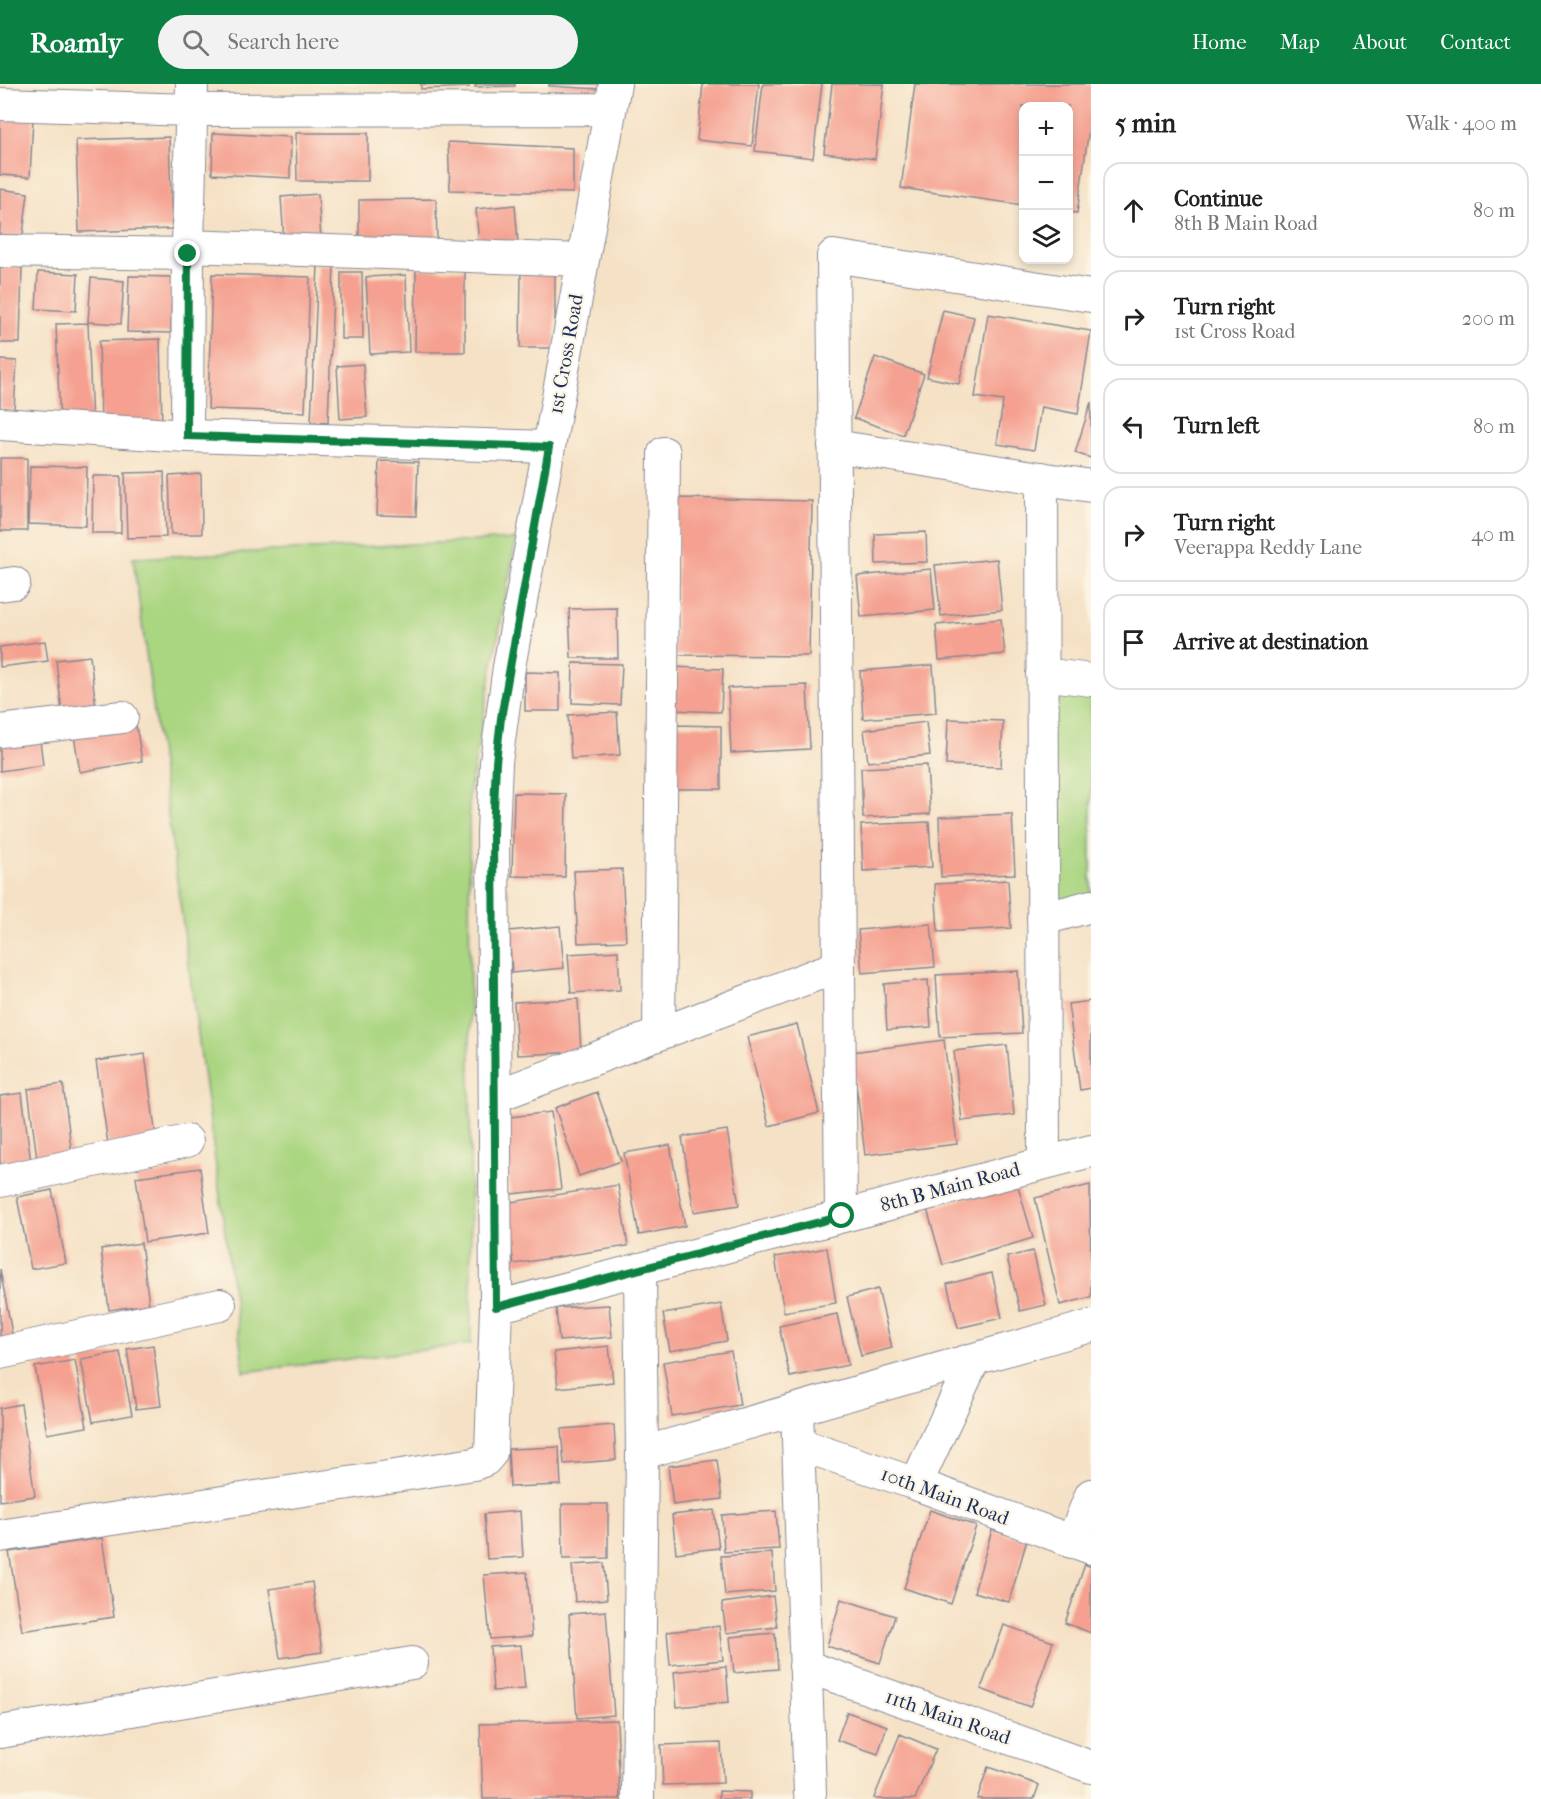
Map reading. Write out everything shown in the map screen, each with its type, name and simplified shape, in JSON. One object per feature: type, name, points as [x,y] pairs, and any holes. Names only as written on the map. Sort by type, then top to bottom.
[{"type":"street","points":[[0,104],[191,97],[612,96]]},
{"type":"street","name":"1st Cross Road","points":[[0,1536],[474,1464],[485,1460],[491,1453],[496,1307],[493,833],[496,762],[509,667],[612,96]]},
{"type":"street","points":[[187,436],[191,97]]},
{"type":"street","points":[[0,251],[188,250],[583,260]]},
{"type":"street","points":[[842,1216],[832,256],[1091,296]]},
{"type":"street","points":[[0,424],[187,436],[549,447]]},
{"type":"street","points":[[834,446],[1091,486]]},
{"type":"street","points":[[659,1034],[664,453]]},
{"type":"street","points":[[1042,478],[1044,1163]]},
{"type":"street","points":[[1042,674],[1091,680]]},
{"type":"street","points":[[0,730],[122,717]]},
{"type":"street","points":[[1043,919],[1091,906]]},
{"type":"street","points":[[496,1096],[839,966]]},
{"type":"street","points":[[0,1181],[187,1141]]},
{"type":"street","name":"8th B Main Road","points":[[496,1307],[1091,1151]]},
{"type":"street","points":[[638,1799],[642,1453],[640,1269]]},
{"type":"street","points":[[0,1353],[219,1305]]},
{"type":"street","points":[[642,1453],[1091,1326]]},
{"type":"street","points":[[916,1484],[974,1359]]},
{"type":"street","points":[[797,1409],[810,1793]]},
{"type":"street","name":"10th Main Road","points":[[798,1444],[916,1484],[1082,1545]]},
{"type":"street","points":[[1082,1545],[1091,1495]]},
{"type":"street","points":[[0,1732],[412,1664]]},
{"type":"street","name":"11th Main Road","points":[[805,1666],[1091,1767]]},
{"type":"green space","points":[[516,539],[469,794],[471,1344],[244,1372],[133,558]]},
{"type":"green space","points":[[1042,674],[1091,680],[1091,906],[1043,919]]},
{"type":"building","points":[[421,84],[469,84],[469,87],[421,89]]},
{"type":"building","points":[[475,84],[515,84],[515,86],[475,87]]},
{"type":"building","points":[[549,84],[599,84],[599,89],[549,86]]},
{"type":"building","points":[[703,84],[759,84],[752,146],[697,140]]},
{"type":"building","points":[[763,84],[822,84],[813,158],[755,151]]},
{"type":"building","points":[[832,84],[884,84],[875,159],[824,153]]},
{"type":"building","points":[[915,84],[1091,84],[1091,114],[1077,213],[1073,213],[1073,102],[1019,102],[1019,204],[901,188]]},
{"type":"building","points":[[0,116],[33,118],[30,177],[0,175]]},
{"type":"building","points":[[213,133],[291,137],[290,178],[212,174]]},
{"type":"building","points":[[296,133],[368,133],[368,181],[297,181]]},
{"type":"building","points":[[169,137],[172,229],[79,232],[76,140]]},
{"type":"building","points":[[448,142],[573,148],[573,193],[450,190]]},
{"type":"building","points":[[0,189],[28,193],[22,243],[0,240]]},
{"type":"building","points":[[318,194],[321,239],[284,241],[281,197]]},
{"type":"building","points":[[436,199],[437,245],[359,246],[359,200]]},
{"type":"building","points":[[515,205],[518,243],[479,246],[476,209]]},
{"type":"building","points":[[318,265],[334,266],[328,423],[311,422]]},
{"type":"building","points":[[0,266],[22,267],[20,343],[0,343]]},
{"type":"building","points":[[416,269],[465,270],[465,352],[415,352]]},
{"type":"building","points":[[521,269],[555,269],[555,348],[520,348]]},
{"type":"building","points":[[38,272],[78,274],[76,311],[36,309]]},
{"type":"building","points":[[341,272],[362,272],[363,339],[341,339]]},
{"type":"building","points":[[212,274],[310,277],[305,412],[208,409]]},
{"type":"building","points":[[406,275],[409,352],[370,354],[366,277]]},
{"type":"building","points":[[129,276],[172,277],[171,333],[127,332]]},
{"type":"building","points":[[91,278],[124,281],[121,324],[88,322]]},
{"type":"building","points":[[943,310],[974,317],[959,384],[927,377]]},
{"type":"building","points":[[988,314],[1091,331],[1078,414],[1041,407],[1034,450],[997,444],[1003,401],[975,397]]},
{"type":"building","points":[[88,323],[92,425],[60,427],[56,324]]},
{"type":"building","points":[[160,339],[162,425],[101,426],[99,341]]},
{"type":"building","points":[[875,357],[924,374],[903,435],[854,418]]},
{"type":"building","points":[[0,360],[17,361],[14,410],[0,409]]},
{"type":"building","points":[[363,364],[367,417],[340,419],[337,366]]},
{"type":"building","points":[[1091,402],[1091,458],[1075,453]]},
{"type":"building","points":[[0,458],[27,458],[27,531],[0,531]]},
{"type":"building","points":[[379,461],[418,462],[416,516],[377,515]]},
{"type":"building","points":[[30,466],[87,467],[86,526],[28,524]]},
{"type":"building","points":[[164,472],[166,537],[127,538],[125,473]]},
{"type":"building","points":[[201,474],[202,534],[171,534],[169,476]]},
{"type":"building","points":[[93,476],[121,476],[121,533],[92,533]]},
{"type":"building","points":[[678,498],[812,501],[809,656],[675,655]]},
{"type":"building","points":[[926,532],[927,562],[876,564],[875,534]]},
{"type":"building","points":[[997,559],[1002,610],[941,616],[935,565]]},
{"type":"building","points":[[931,569],[935,610],[861,617],[857,576]]},
{"type":"building","points":[[617,608],[618,658],[571,658],[569,609]]},
{"type":"building","points":[[1001,619],[1005,654],[939,660],[936,625]]},
{"type":"building","points":[[45,641],[48,661],[0,667],[0,647]]},
{"type":"building","points":[[90,656],[96,708],[62,712],[56,660]]},
{"type":"building","points":[[573,663],[622,664],[620,705],[572,703]]},
{"type":"building","points":[[933,665],[936,713],[863,719],[860,671]]},
{"type":"building","points":[[671,667],[723,669],[721,712],[669,710]]},
{"type":"building","points":[[525,672],[560,673],[560,711],[525,711]]},
{"type":"building","points":[[807,685],[810,749],[731,753],[728,688]]},
{"type":"building","points":[[617,712],[620,755],[571,759],[568,715]]},
{"type":"building","points":[[948,719],[1003,721],[1001,767],[946,765]]},
{"type":"building","points":[[926,722],[930,755],[868,762],[864,730]]},
{"type":"building","points":[[136,725],[142,761],[80,772],[74,736]]},
{"type":"building","points":[[674,725],[721,726],[721,789],[674,789]]},
{"type":"building","points":[[39,732],[43,765],[0,771],[0,737]]},
{"type":"building","points":[[927,765],[930,814],[863,818],[861,768]]},
{"type":"building","points":[[514,793],[566,794],[565,877],[512,876]]},
{"type":"building","points":[[1012,814],[1015,874],[941,877],[939,817]]},
{"type":"building","points":[[929,822],[932,867],[863,871],[861,825]]},
{"type":"building","points":[[622,869],[626,941],[578,943],[574,871]]},
{"type":"building","points":[[1008,880],[1011,928],[938,932],[935,884]]},
{"type":"building","points":[[931,924],[935,967],[862,973],[858,930]]},
{"type":"building","points":[[560,926],[564,968],[512,973],[509,931]]},
{"type":"building","points":[[618,951],[620,990],[571,993],[568,954]]},
{"type":"building","points":[[1018,971],[1022,1033],[940,1037],[936,975]]},
{"type":"building","points":[[928,980],[931,1027],[887,1030],[884,984]]},
{"type":"building","points":[[578,999],[581,1052],[517,1055],[514,1002]]},
{"type":"building","points":[[1091,1001],[1091,1088],[1080,1090],[1068,1004]]},
{"type":"building","points":[[797,1024],[819,1113],[769,1126],[747,1037]]},
{"type":"building","points":[[944,1040],[957,1144],[865,1155],[852,1052]]},
{"type":"building","points":[[1007,1045],[1014,1115],[962,1121],[954,1051]]},
{"type":"building","points":[[145,1054],[156,1137],[108,1144],[96,1061]]},
{"type":"building","points":[[63,1084],[72,1155],[37,1159],[28,1089]]},
{"type":"building","points":[[597,1092],[621,1161],[579,1176],[555,1108]]},
{"type":"building","points":[[22,1093],[31,1163],[0,1167],[0,1096]]},
{"type":"building","points":[[551,1112],[561,1189],[511,1194],[502,1118]]},
{"type":"building","points":[[727,1130],[739,1205],[694,1212],[682,1137]]},
{"type":"building","points":[[670,1145],[685,1226],[639,1235],[624,1153]]},
{"type":"building","points":[[200,1168],[209,1233],[145,1242],[136,1177]]},
{"type":"building","points":[[1017,1183],[1033,1238],[943,1265],[927,1209]]},
{"type":"building","points":[[618,1185],[628,1246],[514,1264],[504,1203]]},
{"type":"building","points":[[1090,1185],[1091,1297],[1060,1305],[1035,1198]]},
{"type":"building","points":[[52,1190],[66,1263],[31,1269],[17,1197]]},
{"type":"building","points":[[141,1243],[149,1304],[109,1310],[101,1249]]},
{"type":"building","points":[[827,1248],[836,1303],[784,1312],[775,1257]]},
{"type":"building","points":[[1033,1251],[1046,1305],[1020,1311],[1007,1257]]},
{"type":"building","points":[[0,1269],[13,1339],[0,1341]]},
{"type":"building","points":[[992,1273],[1002,1318],[958,1328],[947,1284]]},
{"type":"building","points":[[878,1289],[892,1348],[861,1356],[847,1297]]},
{"type":"building","points":[[721,1304],[727,1341],[670,1351],[663,1314]]},
{"type":"building","points":[[609,1305],[612,1337],[559,1341],[556,1308]]},
{"type":"building","points":[[837,1314],[848,1365],[790,1377],[779,1326]]},
{"type":"building","points":[[153,1345],[161,1406],[136,1409],[127,1349]]},
{"type":"building","points":[[609,1346],[613,1382],[558,1388],[554,1352]]},
{"type":"building","points":[[731,1351],[740,1405],[672,1416],[663,1362]]},
{"type":"building","points":[[120,1352],[132,1415],[93,1422],[81,1359]]},
{"type":"building","points":[[75,1360],[87,1427],[47,1434],[35,1367]]},
{"type":"building","points":[[21,1404],[35,1496],[0,1501],[0,1408]]},
{"type":"building","points":[[614,1425],[616,1460],[564,1464],[561,1429]]},
{"type":"building","points":[[559,1447],[561,1485],[510,1487],[508,1449]]},
{"type":"building","points":[[717,1460],[722,1499],[673,1505],[668,1466]]},
{"type":"building","points":[[562,1504],[608,1504],[608,1558],[563,1559]]},
{"type":"building","points":[[714,1510],[719,1548],[676,1553],[672,1515]]},
{"type":"building","points":[[930,1510],[976,1526],[951,1604],[904,1588]]},
{"type":"building","points":[[520,1511],[523,1557],[487,1559],[484,1514]]},
{"type":"building","points":[[776,1511],[779,1549],[724,1552],[722,1515]]},
{"type":"building","points":[[992,1530],[1027,1540],[1009,1602],[974,1592]]},
{"type":"building","points":[[102,1538],[114,1617],[22,1631],[9,1552]]},
{"type":"building","points":[[772,1553],[775,1591],[725,1595],[721,1556]]},
{"type":"building","points":[[604,1563],[607,1599],[575,1602],[572,1565]]},
{"type":"building","points":[[1085,1564],[1091,1567],[1091,1633],[1065,1623]]},
{"type":"building","points":[[527,1572],[532,1636],[490,1639],[484,1575]]},
{"type":"building","points":[[312,1582],[322,1652],[280,1658],[269,1589]]},
{"type":"building","points":[[773,1596],[777,1627],[726,1633],[722,1603]]},
{"type":"building","points":[[841,1599],[895,1616],[880,1663],[827,1646]]},
{"type":"building","points":[[606,1611],[614,1715],[577,1718],[569,1614]]},
{"type":"building","points":[[1004,1625],[1053,1642],[1030,1707],[981,1689]]},
{"type":"building","points":[[719,1626],[723,1660],[670,1665],[667,1632]]},
{"type":"building","points":[[775,1633],[778,1669],[734,1673],[730,1637]]},
{"type":"building","points":[[521,1645],[525,1689],[493,1691],[490,1647]]},
{"type":"building","points":[[726,1666],[729,1702],[677,1707],[674,1672]]},
{"type":"building","points":[[847,1712],[887,1726],[878,1754],[837,1740]]},
{"type":"building","points":[[617,1720],[620,1799],[483,1799],[480,1724]]},
{"type":"building","points":[[900,1734],[936,1749],[915,1799],[874,1798]]},
{"type":"building","points":[[721,1743],[723,1783],[663,1785],[661,1745]]},
{"type":"building","points":[[988,1767],[1039,1785],[1034,1799],[977,1799]]},
{"type":"building","points":[[719,1791],[750,1792],[750,1799],[719,1799]]},
{"type":"route","points":[[188,254],[187,436],[549,447],[509,667],[496,762],[493,833],[496,1307],[842,1216]]}]
